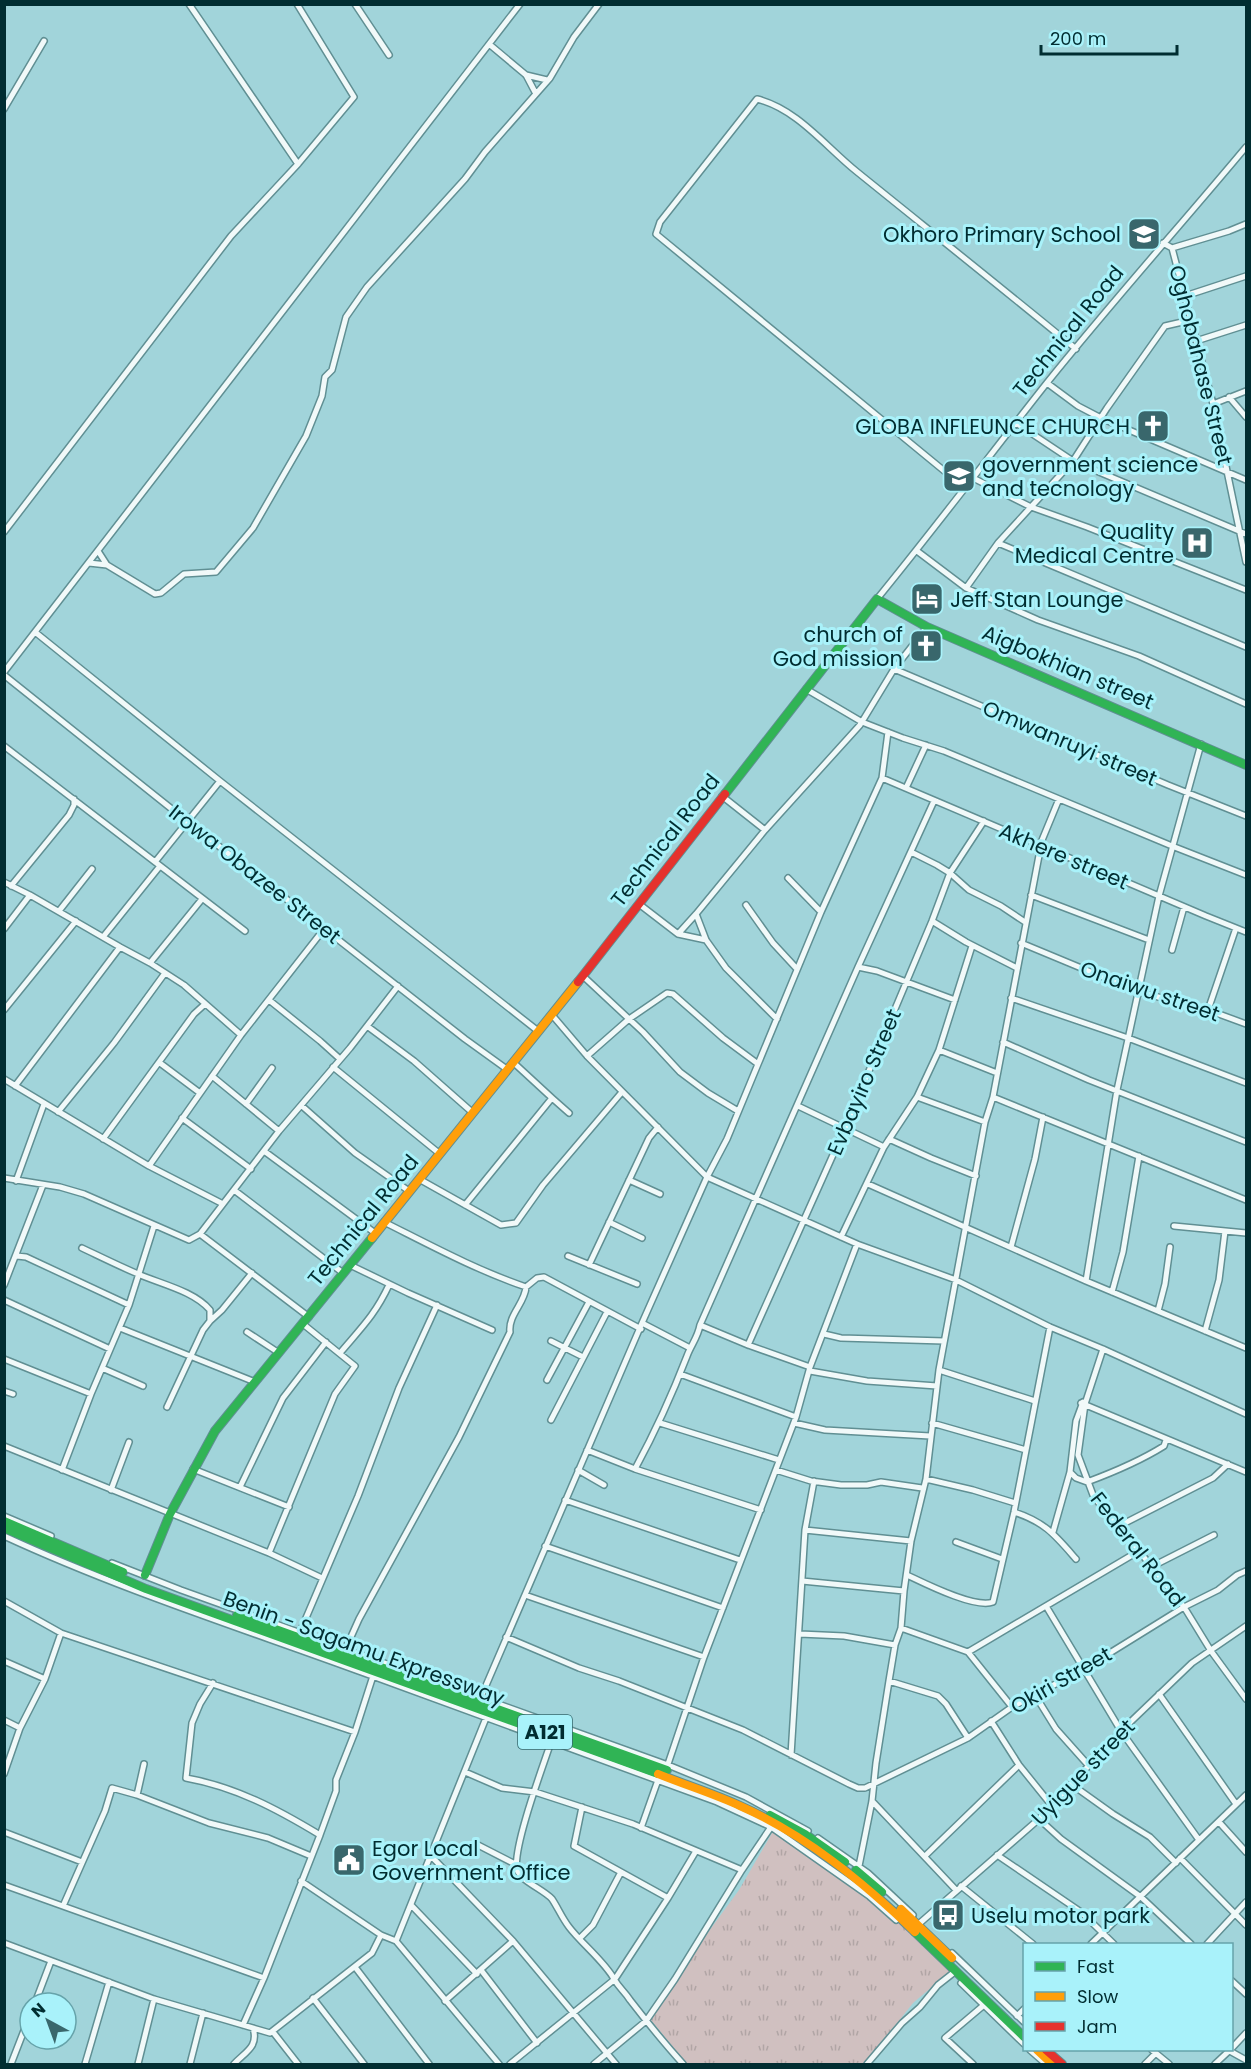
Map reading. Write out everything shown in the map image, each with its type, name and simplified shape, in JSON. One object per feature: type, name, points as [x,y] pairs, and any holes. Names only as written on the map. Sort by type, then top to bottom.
[{"type":"main road","name":"Aigbokhian street","points":[[877,599],[927,627],[1246,765]]},
{"type":"main road","name":"Technical Road","points":[[145,1575],[170,1514],[215,1431],[552,1015],[877,599]]},
{"type":"main road","name":"A121","points":[[4,1521],[15,1523],[142,1581],[667,1767],[711,1790],[779,1819],[835,1854],[897,1905],[1023,2027]]},
{"type":"main road","name":"Benin - Sagamu Expressway","points":[[4,1528],[63,1555],[146,1588],[711,1790],[767,1819],[838,1864],[885,1903],[1023,2036]]},
{"type":"main road","points":[[1039,2051],[1052,2064]]},
{"type":"main road","points":[[1048,2051],[1062,2064]]},
{"type":"street","points":[[189,4],[298,164]]},
{"type":"street","points":[[4,532],[231,236],[298,164],[354,97],[297,4]]},
{"type":"street","points":[[355,4],[389,55]]},
{"type":"street","points":[[4,673],[520,4]]},
{"type":"street","points":[[89,563],[107,565],[158,595],[184,573],[216,572],[253,528],[306,436],[322,396],[325,377],[332,370],[346,317],[367,287],[465,179],[553,74],[574,37],[599,4]]},
{"type":"street","points":[[4,109],[44,40]]},
{"type":"street","points":[[489,44],[526,75],[536,94]]},
{"type":"street","points":[[526,75],[547,80]]},
{"type":"street","points":[[965,488],[656,234],[660,222],[758,99],[772,103],[810,129],[847,163],[1076,349]]},
{"type":"street","name":"Technical Road","points":[[877,599],[1047,383],[1246,147]]},
{"type":"street","points":[[1172,248],[1246,224]]},
{"type":"street","name":"Oghobahase Street","points":[[1163,243],[1172,248],[1185,296],[1213,404],[1246,562]]},
{"type":"street","points":[[1185,296],[1246,276]]},
{"type":"street","points":[[966,588],[998,543],[1072,461],[1165,326],[1191,320]]},
{"type":"street","points":[[1196,341],[1246,325]]},
{"type":"street","points":[[1047,383],[1078,406],[1101,418],[1246,480]]},
{"type":"street","points":[[1213,404],[1246,391]]},
{"type":"street","points":[[1229,397],[1246,417]]},
{"type":"street","points":[[1016,423],[1072,461],[1246,534]]},
{"type":"street","points":[[973,478],[1031,507],[1246,590]]},
{"type":"street","points":[[998,543],[1246,647]]},
{"type":"street","points":[[98,551],[107,565]]},
{"type":"street","points":[[916,551],[966,588],[1038,620],[1139,656],[1246,704]]},
{"type":"street","points":[[678,934],[765,831],[862,722],[894,669],[927,627]]},
{"type":"street","points":[[35,632],[538,1031]]},
{"type":"street","name":"Omwanruyi street","points":[[894,669],[1246,816]]},
{"type":"street","name":"Irowa Obazee Street","points":[[4,673],[324,929],[398,986],[511,1066],[569,1113]]},
{"type":"street","points":[[806,688],[862,722],[944,751],[1246,875]]},
{"type":"street","points":[[481,1697],[641,1326],[707,1177],[727,1139],[821,912],[882,778],[888,732]]},
{"type":"street","points":[[1086,1281],[1107,1144],[1128,1038],[1159,896],[1201,744]]},
{"type":"street","points":[[906,788],[926,745]]},
{"type":"street","points":[[4,746],[245,931]]},
{"type":"street","name":"Akhere street","points":[[882,778],[1246,932]]},
{"type":"street","points":[[103,937],[220,781]]},
{"type":"street","points":[[722,796],[765,831]]},
{"type":"street","points":[[859,1866],[872,1801],[872,1785],[889,1681],[901,1628],[911,1542],[922,1488],[926,1479],[939,1370],[985,1122],[993,1097],[1040,845],[1059,799]]},
{"type":"street","points":[[636,1469],[660,1423],[690,1348],[934,801]]},
{"type":"street","points":[[11,886],[57,830],[75,802]]},
{"type":"street","name":"Evbayiro Street","points":[[748,1345],[845,1128],[950,873],[984,821]]},
{"type":"street","points":[[911,852],[950,873],[969,890],[1001,906],[1025,922]]},
{"type":"street","points":[[58,911],[92,869]]},
{"type":"street","points":[[788,878],[821,912]]},
{"type":"street","points":[[4,882],[150,963],[184,985],[241,1035]]},
{"type":"street","points":[[4,929],[30,895]]},
{"type":"street","points":[[1031,895],[1149,940]]},
{"type":"street","points":[[150,963],[202,899]]},
{"type":"street","points":[[639,904],[678,934],[706,940]]},
{"type":"street","points":[[746,905],[773,943],[797,969]]},
{"type":"street","points":[[1172,951],[1184,907]]},
{"type":"street","points":[[696,914],[706,940],[726,968],[777,1019]]},
{"type":"street","points":[[4,1011],[76,921]]},
{"type":"street","points":[[932,921],[1017,968]]},
{"type":"street","points":[[1208,1010],[1236,928]]},
{"type":"street","points":[[149,1166],[241,1035],[324,929]]},
{"type":"street","name":"Onaiwu street","points":[[1021,943],[1138,992],[1208,1010],[1246,1024]]},
{"type":"street","points":[[842,1237],[884,1147],[917,1096],[939,1050],[972,945]]},
{"type":"street","points":[[15,1086],[120,947]]},
{"type":"street","points":[[858,967],[877,971],[955,1000]]},
{"type":"street","points":[[58,1113],[114,1043],[165,973]]},
{"type":"street","points":[[583,976],[680,1072],[708,1093],[738,1111]]},
{"type":"street","points":[[4,1178],[60,1187],[84,1194],[189,1240],[200,1234],[279,1131],[302,1106],[398,986]]},
{"type":"street","points":[[587,1056],[629,1019],[667,993],[673,994],[723,1038],[758,1064]]},
{"type":"street","points":[[1011,998],[1128,1038],[1246,1083]]},
{"type":"street","points":[[269,1000],[340,1059]]},
{"type":"street","points":[[103,1139],[194,1014],[205,1004]]},
{"type":"street","points":[[552,1015],[587,1056],[707,1177],[857,1244],[956,1280],[1050,1328],[1103,1349],[1246,1414]]},
{"type":"street","points":[[367,1026],[414,1061],[473,1113]]},
{"type":"street","points":[[1003,1042],[1246,1142]]},
{"type":"street","points":[[939,1050],[997,1073]]},
{"type":"street","points":[[160,1063],[200,1093]]},
{"type":"street","points":[[333,1067],[440,1154]]},
{"type":"street","points":[[246,1104],[272,1068]]},
{"type":"street","points":[[212,1076],[279,1131]]},
{"type":"street","points":[[4,1080],[149,1166],[222,1204]]},
{"type":"street","points":[[419,1179],[501,1224],[516,1223],[543,1185],[622,1092]]},
{"type":"street","points":[[917,1096],[985,1122]]},
{"type":"street","points":[[993,1097],[1246,1200]]},
{"type":"street","points":[[465,1205],[552,1098]]},
{"type":"street","points":[[16,1181],[44,1104]]},
{"type":"street","points":[[302,1106],[355,1153],[409,1191]]},
{"type":"street","points":[[798,1106],[884,1147]]},
{"type":"street","points":[[1011,1247],[1044,1117]]},
{"type":"street","points":[[182,1118],[251,1169]]},
{"type":"street","points":[[589,1265],[649,1138],[658,1127]]},
{"type":"street","points":[[890,1139],[976,1176]]},
{"type":"street","points":[[264,1151],[375,1233]]},
{"type":"street","points":[[1112,1292],[1123,1252],[1139,1156]]},
{"type":"street","points":[[629,1180],[660,1194]]},
{"type":"street","points":[[868,1184],[966,1229],[1246,1348]]},
{"type":"street","points":[[4,1285],[43,1185]]},
{"type":"street","points":[[234,1190],[343,1273]]},
{"type":"street","points":[[384,1222],[458,1259],[526,1287]]},
{"type":"street","points":[[609,1222],[642,1238]]},
{"type":"street","points":[[62,1470],[129,1305],[154,1226]]},
{"type":"street","points":[[1174,1226],[1246,1233]]},
{"type":"street","points":[[1205,1331],[1219,1280],[1225,1231]]},
{"type":"street","points":[[200,1234],[309,1317]]},
{"type":"street","points":[[667,1767],[740,1560],[795,1420],[810,1369],[857,1244]]},
{"type":"street","points":[[1158,1311],[1165,1284],[1170,1247]]},
{"type":"street","points":[[82,1248],[199,1300],[210,1310],[210,1321]]},
{"type":"street","points":[[16,1256],[26,1257],[129,1305]]},
{"type":"street","points":[[568,1256],[637,1284]]},
{"type":"street","points":[[350,1265],[492,1330]]},
{"type":"street","points":[[167,1407],[206,1325],[222,1310],[252,1273]]},
{"type":"street","points":[[346,1648],[482,1393],[510,1332],[510,1322],[525,1295],[526,1287],[537,1278],[544,1277],[607,1312],[690,1348]]},
{"type":"street","points":[[339,1353],[372,1317],[389,1284]]},
{"type":"street","points":[[4,1299],[110,1349]]},
{"type":"street","points":[[547,1380],[589,1302]]},
{"type":"street","points":[[300,1632],[358,1496],[399,1388],[437,1305]]},
{"type":"street","points":[[550,1420],[607,1312]]},
{"type":"street","points":[[269,1553],[335,1394],[355,1367],[303,1323]]},
{"type":"street","points":[[700,1326],[810,1369],[867,1381],[937,1386]]},
{"type":"street","points":[[120,1328],[190,1358],[255,1382]]},
{"type":"street","points":[[907,1575],[969,1600],[989,1604],[993,1602],[1016,1503],[1050,1328]]},
{"type":"street","points":[[247,1332],[279,1353]]},
{"type":"street","points":[[824,1334],[842,1338],[944,1341]]},
{"type":"street","points":[[551,1341],[584,1357]]},
{"type":"street","points":[[240,1487],[283,1398],[326,1342]]},
{"type":"street","name":"Federal Road","points":[[1103,1349],[1084,1402],[1078,1455],[1087,1482],[1093,1495],[1109,1517],[1153,1566],[1184,1607],[1211,1651],[1246,1696]]},
{"type":"street","points":[[4,1359],[91,1394]]},
{"type":"street","points":[[102,1368],[143,1386]]},
{"type":"street","points":[[939,1370],[1035,1401]]},
{"type":"street","points":[[680,1374],[825,1430],[930,1436]]},
{"type":"street","points":[[4,1391],[13,1394]]},
{"type":"street","points":[[1053,1532],[1070,1472],[1076,1421],[1084,1402],[1166,1440],[1246,1472]]},
{"type":"street","points":[[660,1423],[779,1460]]},
{"type":"street","points":[[932,1424],[1026,1450]]},
{"type":"street","points":[[1070,1472],[1076,1478],[1087,1482],[1120,1470],[1154,1452],[1164,1446],[1166,1440]]},
{"type":"street","points":[[111,1490],[129,1442]]},
{"type":"street","points":[[4,1446],[269,1553],[322,1578]]},
{"type":"street","points":[[587,1450],[636,1469],[760,1510]]},
{"type":"street","points":[[1119,1526],[1213,1478],[1228,1464]]},
{"type":"street","points":[[193,1469],[289,1507]]},
{"type":"street","points":[[578,1470],[604,1485]]},
{"type":"street","points":[[776,1470],[814,1482],[841,1485],[867,1485],[881,1482],[922,1488]]},
{"type":"street","points":[[926,1479],[1016,1503]]},
{"type":"street","points":[[791,1755],[805,1530],[814,1482]]},
{"type":"street","points":[[565,1500],[740,1560]]},
{"type":"street","points":[[1014,1512],[1032,1518],[1053,1532],[1076,1559]]},
{"type":"street","points":[[4,1516],[15,1523],[100,1558],[725,1788],[771,1810],[804,1828],[859,1866],[921,1922],[1023,2021]]},
{"type":"street","points":[[805,1530],[911,1542]]},
{"type":"street","points":[[1153,1566],[1214,1535]]},
{"type":"street","points":[[4,1536],[144,1594],[658,1780],[717,1802],[771,1827],[869,1896],[1023,2043]]},
{"type":"street","points":[[956,1542],[1002,1559]]},
{"type":"street","points":[[545,1546],[723,1608]]},
{"type":"street","points":[[968,1652],[1139,1551]]},
{"type":"street","name":"Okiri Street","points":[[872,1785],[968,1738],[1012,1707],[1084,1669],[1246,1571]]},
{"type":"street","points":[[802,1581],[904,1590]]},
{"type":"street","points":[[525,1595],[705,1657]]},
{"type":"street","points":[[4,1601],[61,1633],[356,1732]]},
{"type":"street","points":[[1046,1606],[1121,1731],[1199,1840]]},
{"type":"street","name":"Uyigue street","points":[[921,1922],[1039,1819],[1121,1731],[1192,1663],[1246,1626]]},
{"type":"street","points":[[901,1628],[968,1652],[1012,1707]]},
{"type":"street","points":[[4,1774],[20,1728],[45,1679],[61,1633]]},
{"type":"street","points":[[800,1634],[844,1636],[896,1645]]},
{"type":"street","points":[[506,1637],[579,1668],[743,1730],[858,1788],[872,1785]]},
{"type":"street","points":[[4,1661],[45,1679]]},
{"type":"street","points":[[243,2025],[264,1978],[320,1835],[336,1791],[336,1780],[356,1732],[373,1676]]},
{"type":"street","points":[[889,1681],[938,1696],[946,1704],[968,1738]]},
{"type":"street","points":[[213,1683],[192,1723],[186,1778],[212,1783],[250,1796],[279,1810],[320,1835]]},
{"type":"street","points":[[1159,1694],[1236,1804]]},
{"type":"street","points":[[1035,1695],[1056,1729],[1089,1766]]},
{"type":"street","points":[[396,1941],[486,1718]]},
{"type":"street","points":[[4,1720],[20,1728]]},
{"type":"street","points":[[991,1721],[1019,1765],[1052,1806]]},
{"type":"street","points":[[551,1742],[526,1817],[518,1855],[518,1870],[523,1878],[545,1892],[552,1900],[568,1926],[615,1979],[616,1985],[683,2064]]},
{"type":"street","points":[[137,1795],[144,1764]]},
{"type":"street","points":[[925,1856],[1019,1765]]},
{"type":"street","points":[[465,1772],[502,1788],[535,1792],[582,1807],[641,1828],[742,1870]]},
{"type":"street","points":[[641,1828],[658,1780]]},
{"type":"street","points":[[1071,1784],[1150,1837],[1178,1860],[1246,1925]]},
{"type":"street","points":[[63,1906],[105,1811],[112,1788],[137,1795],[209,1823],[268,1838],[311,1856]]},
{"type":"street","points":[[1092,1943],[1246,1795]]},
{"type":"street","points":[[872,1801],[959,1888],[1032,1943]]},
{"type":"street","points":[[582,1807],[574,1846],[668,1898]]},
{"type":"street","points":[[1039,1819],[1061,1839],[1141,1897],[1190,1943]]},
{"type":"street","points":[[1219,1822],[1246,1852]]},
{"type":"street","points":[[594,2064],[646,2021],[771,1827]]},
{"type":"street","points":[[4,1832],[82,1862]]},
{"type":"street","points":[[478,1845],[517,1865]]},
{"type":"street","points":[[510,2064],[615,1979],[696,1851]]},
{"type":"street","points":[[431,1856],[513,1941],[616,2064]]},
{"type":"street","points":[[997,1856],[1081,1912],[1113,1943]]},
{"type":"street","points":[[580,1938],[593,1924],[621,1872]]},
{"type":"street","points":[[301,1881],[381,1935],[396,1941],[499,2064]]},
{"type":"street","points":[[4,1885],[264,1978]]},
{"type":"street","points":[[1208,1943],[1246,1902]]},
{"type":"street","points":[[411,1905],[479,1972],[537,2043]]},
{"type":"street","points":[[4,1942],[154,1999],[266,2033],[273,2032],[372,1953],[381,1935]]},
{"type":"street","points":[[445,2001],[513,1941]]},
{"type":"street","points":[[40,1991],[51,1961]]},
{"type":"street","points":[[355,1967],[429,2064]]},
{"type":"street","points":[[867,2064],[902,2023],[920,2007],[938,1985],[952,1974]]},
{"type":"street","points":[[85,2064],[110,1982]]},
{"type":"street","points":[[1233,1982],[1246,1994]]},
{"type":"street","points":[[313,1998],[364,2064]]},
{"type":"street","points":[[138,2064],[154,1999]]},
{"type":"street","points":[[973,2064],[945,2038],[984,2005]]},
{"type":"street","points":[[1017,2016],[1023,2010]]},
{"type":"street","points":[[190,2064],[203,2013]]},
{"type":"street","points":[[234,2064],[254,2043],[256,2037],[253,2028]]},
{"type":"street","points":[[273,2032],[298,2064]]},
{"type":"street","points":[[1233,2047],[1246,2032]]},
{"type":"street","points":[[11,2064],[18,2046]]},
{"type":"street","points":[[1032,2051],[1046,2064]]},
{"type":"street","points":[[1054,2051],[1067,2064]]},
{"type":"street","points":[[1145,2064],[1154,2051],[1169,2064]]},
{"type":"street","points":[[1215,2064],[1229,2051]]},
{"type":"street","points":[[1232,2051],[1246,2060]]},
{"type":"green space","points":[[775,1828],[833,1865],[901,1919],[952,1970],[913,2003],[865,2064],[687,2064],[650,2019],[739,1890]]},
{"type":"traffic: fast","points":[[725,794],[877,599],[927,627],[1246,765]]},
{"type":"traffic: fast","points":[[145,1575],[170,1514],[215,1431],[372,1238]]},
{"type":"traffic: fast","points":[[4,1521],[123,1572]]},
{"type":"traffic: fast","points":[[4,1528],[146,1589],[658,1774]]},
{"type":"traffic: fast","points":[[237,1615],[667,1770]]},
{"type":"traffic: fast","points":[[770,1815],[805,1834],[845,1862]]},
{"type":"traffic: fast","points":[[856,1870],[882,1892]]},
{"type":"traffic: fast","points":[[915,1932],[1023,2036]]},
{"type":"traffic: slow","points":[[372,1238],[578,982]]},
{"type":"traffic: slow","points":[[658,1774],[730,1802],[764,1818],[811,1845],[875,1895],[915,1932]]},
{"type":"traffic: slow","points":[[901,1909],[952,1958]]},
{"type":"traffic: slow","points":[[1038,2051],[1052,2064]]},
{"type":"traffic: jam","points":[[578,982],[725,794]]},
{"type":"traffic: jam","points":[[1047,2051],[1062,2064]]},
{"type":"place","name":"Okhoro Primary School","points":[[1144,234]]},
{"type":"place","name":"GLOBA INFLEUNCE CHURCH","points":[[1153,426]]},
{"type":"place","name":"government science and tecnology","points":[[959,476]]},
{"type":"place","name":"Quality Medical Centre","points":[[1197,543]]},
{"type":"place","name":"Jeff Stan Lounge","points":[[927,599]]},
{"type":"place","name":"church of God mission","points":[[926,646]]},
{"type":"place","name":"Egor Local Government Office","points":[[349,1860]]},
{"type":"place","name":"Uselu motor park","points":[[948,1915]]}]
